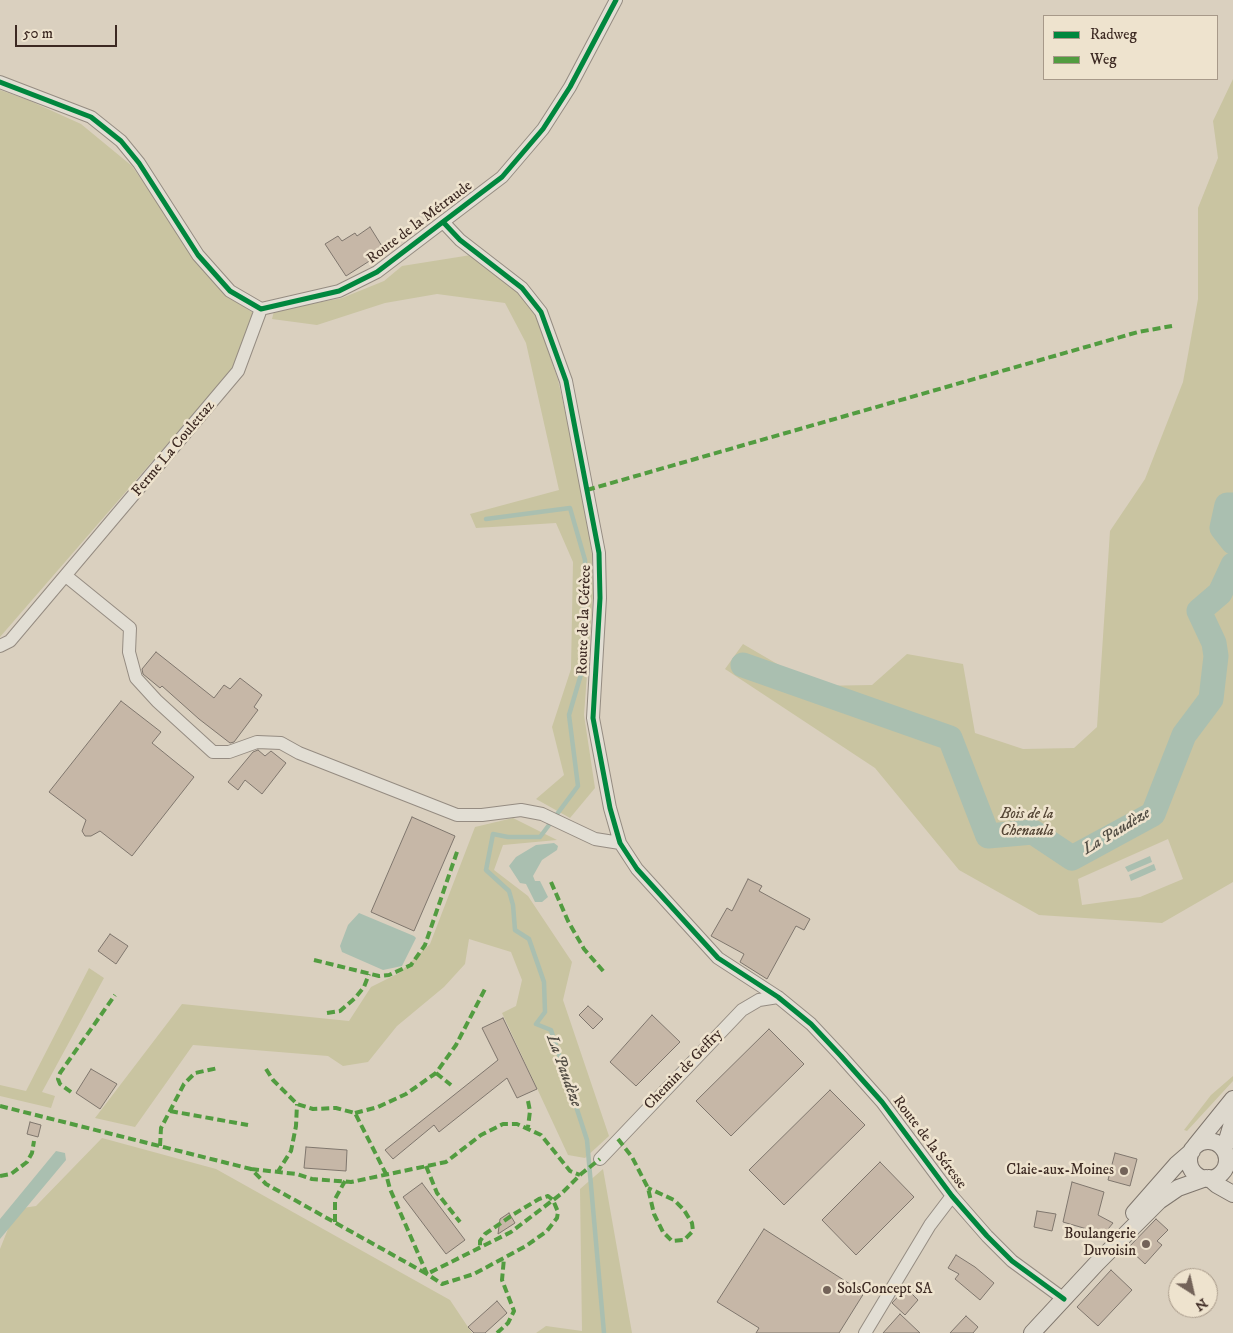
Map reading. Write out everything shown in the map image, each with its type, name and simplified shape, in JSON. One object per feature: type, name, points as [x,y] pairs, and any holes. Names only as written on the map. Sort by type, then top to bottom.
[{"type":"main road","points":[[1097,1263],[1146,1199],[1194,1148],[1233,1099]]},
{"type":"main road","points":[[1037,1331],[1097,1263],[1167,1194],[1191,1182],[1222,1172],[1228,1158],[1233,1120]]},
{"type":"main road","points":[[1194,1148],[1210,1141],[1220,1145],[1228,1158]]},
{"type":"main road","points":[[1194,1148],[1190,1162],[1191,1168],[1200,1177],[1207,1178],[1233,1194]]},
{"type":"street","name":"Route de la Métraude","points":[[261,309],[339,291],[377,272],[444,223],[502,177],[543,129],[570,87],[616,0]]},
{"type":"street","points":[[0,82],[91,117],[121,141],[139,163],[198,255],[230,290],[261,309]]},
{"type":"street","name":"Route de la Cérèce","points":[[444,223],[460,240],[522,288],[541,312],[566,381],[599,554],[600,598],[593,718],[610,808],[620,843],[637,869],[718,958],[778,997]]},
{"type":"street","name":"Ferme La Coulettaz","points":[[0,646],[10,640],[66,576],[238,372],[261,309]]},
{"type":"street","points":[[66,576],[130,628],[130,652],[136,678],[157,701],[213,752],[229,752],[257,742],[281,743],[299,753],[458,815],[482,815],[521,810],[542,814],[595,839],[620,843]]},
{"type":"street","name":"Chemin de Geffry","points":[[600,1159],[742,1010],[760,1000],[778,997]]},
{"type":"street","name":"Route de la Séresse","points":[[778,997],[811,1024],[882,1102],[952,1196],[1012,1261],[1064,1299]]},
{"type":"street","points":[[865,1333],[930,1225],[952,1196]]},
{"type":"green space","name":"Bois de la Chenaula","points":[[1233,79],[1233,882],[1162,923],[1039,915],[959,870],[875,768],[725,669],[743,644],[815,686],[872,685],[907,654],[963,664],[975,733],[1023,749],[1074,748],[1097,727],[1110,531],[1145,479],[1183,382],[1198,299],[1198,208],[1218,158],[1213,121]],"holes":[[[1168,839],[1183,879],[1140,897],[1082,905],[1078,879]]]},
{"type":"green space","points":[[0,90],[28,100],[81,124],[132,166],[196,259],[226,294],[253,313],[234,367],[0,637]]},
{"type":"green space","points":[[471,255],[516,290],[535,312],[558,380],[585,500],[592,552],[593,594],[584,715],[595,788],[570,818],[536,799],[564,775],[552,727],[571,669],[573,562],[556,523],[476,528],[470,514],[559,490],[526,343],[505,303],[437,294],[385,303],[317,325],[272,319],[274,311],[342,298],[384,281],[402,266]]},
{"type":"green space","points":[[513,818],[557,840],[503,845],[494,870],[528,896],[572,962],[563,1000],[609,1136],[585,1158],[568,1155],[502,1013],[516,1006],[522,980],[511,952],[469,939],[465,964],[444,987],[397,1026],[368,1062],[343,1066],[328,1056],[193,1045],[135,1127],[95,1118],[182,1004],[349,1021],[371,987],[399,973],[430,944],[475,827]]},
{"type":"green space","points":[[89,968],[104,978],[42,1092],[55,1096],[51,1108],[0,1096],[0,1085],[26,1091]]},
{"type":"green space","points":[[1233,1076],[1233,1081],[1187,1131],[1184,1130],[1211,1095]]},
{"type":"green space","points":[[102,1138],[216,1169],[450,1300],[472,1333],[0,1333],[0,1249],[16,1209],[36,1206]]},
{"type":"green space","points":[[603,1169],[632,1333],[536,1333],[546,1326],[582,1331],[580,1189]]},
{"type":"shaded area","points":[[554,843],[558,846],[557,850],[542,860],[533,876],[535,881],[540,881],[548,897],[542,902],[535,902],[526,884],[520,883],[509,866],[516,857],[536,845]]},
{"type":"shaded area","points":[[1150,856],[1152,862],[1128,872],[1125,867]]},
{"type":"shaded area","points":[[1154,864],[1156,870],[1131,881],[1129,875]]},
{"type":"shaded area","points":[[359,913],[416,938],[402,966],[383,970],[342,952],[340,946],[348,925]]},
{"type":"shaded area","points":[[56,1151],[65,1153],[66,1160],[0,1239],[0,1219]]},
{"type":"building","points":[[370,227],[385,251],[346,276],[325,244],[338,236],[342,241],[355,233],[357,236]]},
{"type":"building","points":[[156,652],[214,698],[224,685],[230,689],[240,678],[262,695],[254,707],[258,710],[234,742],[230,743],[199,719],[162,686],[160,688],[143,674],[142,669]]},
{"type":"building","points":[[121,701],[161,732],[152,743],[194,777],[132,856],[100,831],[91,836],[85,836],[82,831],[86,820],[49,792]]},
{"type":"building","points":[[258,750],[265,756],[271,751],[286,763],[262,794],[245,780],[238,790],[228,782],[253,752]]},
{"type":"building","points":[[412,817],[455,836],[414,931],[371,912]]},
{"type":"building","points":[[748,879],[762,886],[759,891],[810,919],[804,930],[796,926],[767,979],[740,962],[744,954],[711,936],[727,908],[732,911]]},
{"type":"building","points":[[110,934],[128,946],[116,964],[98,951]]},
{"type":"building","points":[[588,1006],[603,1019],[593,1029],[579,1015]]},
{"type":"building","points":[[652,1015],[680,1042],[636,1086],[610,1062]]},
{"type":"building","points":[[503,1018],[537,1089],[517,1098],[507,1078],[439,1132],[434,1125],[393,1159],[385,1150],[498,1060],[482,1028]]},
{"type":"building","points":[[769,1029],[804,1064],[731,1136],[696,1101]]},
{"type":"building","points":[[91,1069],[117,1084],[100,1109],[76,1093]]},
{"type":"building","points":[[830,1090],[865,1125],[784,1205],[749,1170]]},
{"type":"building","points":[[30,1122],[41,1125],[38,1137],[27,1134]]},
{"type":"building","points":[[306,1147],[347,1150],[346,1171],[304,1168]]},
{"type":"building","points":[[1115,1153],[1137,1159],[1130,1186],[1108,1180]]},
{"type":"building","points":[[880,1162],[914,1197],[856,1255],[822,1220]]},
{"type":"building","points":[[1072,1182],[1104,1192],[1098,1215],[1113,1223],[1104,1234],[1063,1222]]},
{"type":"building","points":[[422,1183],[465,1240],[446,1254],[403,1197]]},
{"type":"building","points":[[1037,1211],[1056,1214],[1052,1231],[1034,1227]]},
{"type":"building","points":[[509,1213],[515,1223],[498,1234],[500,1219]]},
{"type":"building","name":"Boulangerie Duvoisin","points":[[1156,1219],[1168,1230],[1157,1241],[1162,1245],[1145,1264],[1128,1248]]},
{"type":"building","points":[[764,1229],[864,1293],[839,1333],[756,1333],[759,1328],[717,1302]]},
{"type":"building","points":[[956,1255],[975,1267],[994,1283],[980,1300],[955,1279],[959,1274],[948,1268]]},
{"type":"building","points":[[1111,1270],[1132,1290],[1098,1326],[1077,1307]]},
{"type":"building","points":[[906,1288],[918,1300],[905,1315],[892,1303]]},
{"type":"building","points":[[497,1301],[507,1313],[485,1333],[474,1333],[468,1327]]},
{"type":"building","points":[[900,1314],[920,1333],[883,1333]]},
{"type":"building","points":[[966,1316],[978,1327],[973,1333],[950,1333]]},
{"type":"waterway","name":"La Paudèze","points":[[1233,505],[1227,505],[1222,528],[1233,542]]},
{"type":"waterway","name":"La Paudèze","points":[[486,519],[570,508],[585,560],[584,664],[569,715],[578,786],[540,837],[508,837],[493,834],[486,870],[509,891],[513,905],[515,930],[529,939],[544,982],[545,1012],[536,1024],[551,1030],[587,1140],[604,1333]]},
{"type":"waterway","name":"La Paudèze","points":[[743,665],[950,738],[988,836],[1033,832],[1072,858],[1153,814],[1184,735],[1211,699],[1216,656],[1214,643],[1199,611],[1220,593],[1233,565]]},
{"type":"marked path","points":[[587,490],[1138,332],[1172,326]]},
{"type":"marked path","points":[[314,960],[379,976],[389,975],[411,965],[425,945],[458,849]]},
{"type":"marked path","points":[[551,882],[568,921],[584,949],[604,972]]},
{"type":"marked path","points":[[327,1013],[340,1011],[355,998],[364,987],[369,974]]},
{"type":"marked path","points":[[355,1113],[378,1107],[406,1094],[436,1073],[456,1045],[485,989]]},
{"type":"marked path","points":[[71,1092],[60,1084],[58,1079],[60,1073],[115,995]]},
{"type":"marked path","points":[[160,1146],[161,1128],[184,1084],[195,1073],[218,1068]]},
{"type":"marked path","points":[[266,1069],[273,1080],[297,1104],[313,1109],[336,1108],[355,1113],[386,1174],[390,1189],[427,1274],[442,1284],[474,1274],[526,1246],[547,1231],[557,1218],[558,1212],[553,1200],[548,1196],[539,1199],[514,1214],[485,1234],[480,1241],[480,1248]]},
{"type":"marked path","points":[[436,1073],[451,1085]]},
{"type":"marked path","points":[[528,1101],[530,1111],[528,1127]]},
{"type":"marked path","points":[[277,1173],[291,1151],[296,1126],[297,1104]]},
{"type":"marked path","points":[[0,1106],[251,1169],[266,1184],[427,1274],[511,1232],[561,1194],[581,1174],[600,1159]]},
{"type":"marked path","points":[[170,1111],[248,1125]]},
{"type":"marked path","points":[[251,1169],[297,1174],[312,1179],[351,1182],[446,1162],[481,1135],[503,1124],[517,1124],[541,1135],[570,1171],[580,1175]]},
{"type":"marked path","points":[[618,1139],[632,1157],[648,1188],[654,1214],[663,1232],[672,1241],[684,1240],[693,1231],[692,1223],[684,1210],[674,1200],[648,1188]]},
{"type":"marked path","points":[[0,1176],[11,1174],[27,1162],[32,1153],[34,1141]]},
{"type":"marked path","points":[[426,1166],[437,1193],[460,1222]]},
{"type":"marked path","points":[[335,1222],[335,1199],[345,1181]]},
{"type":"marked path","points":[[497,1333],[508,1323],[514,1311],[502,1280],[504,1258]]},
{"type":"cycle path","points":[[0,82],[91,117],[121,141],[139,163],[198,255],[230,291],[261,309],[339,291],[377,272],[502,177],[543,129],[570,87],[616,0]]},
{"type":"cycle path","points":[[444,223],[460,240],[522,288],[541,312],[566,381],[599,553],[600,598],[593,718],[610,808],[620,843],[637,869],[718,958],[778,997],[811,1024],[841,1056],[882,1102],[952,1196],[987,1236],[1012,1261],[1064,1299]]},
{"type":"place","name":"Claie-aux-Moines","points":[[1124,1171]]},
{"type":"place","name":"Boulangerie Duvoisin","points":[[1146,1244]]},
{"type":"place","name":"SolsConcept SA","points":[[827,1290]]}]
